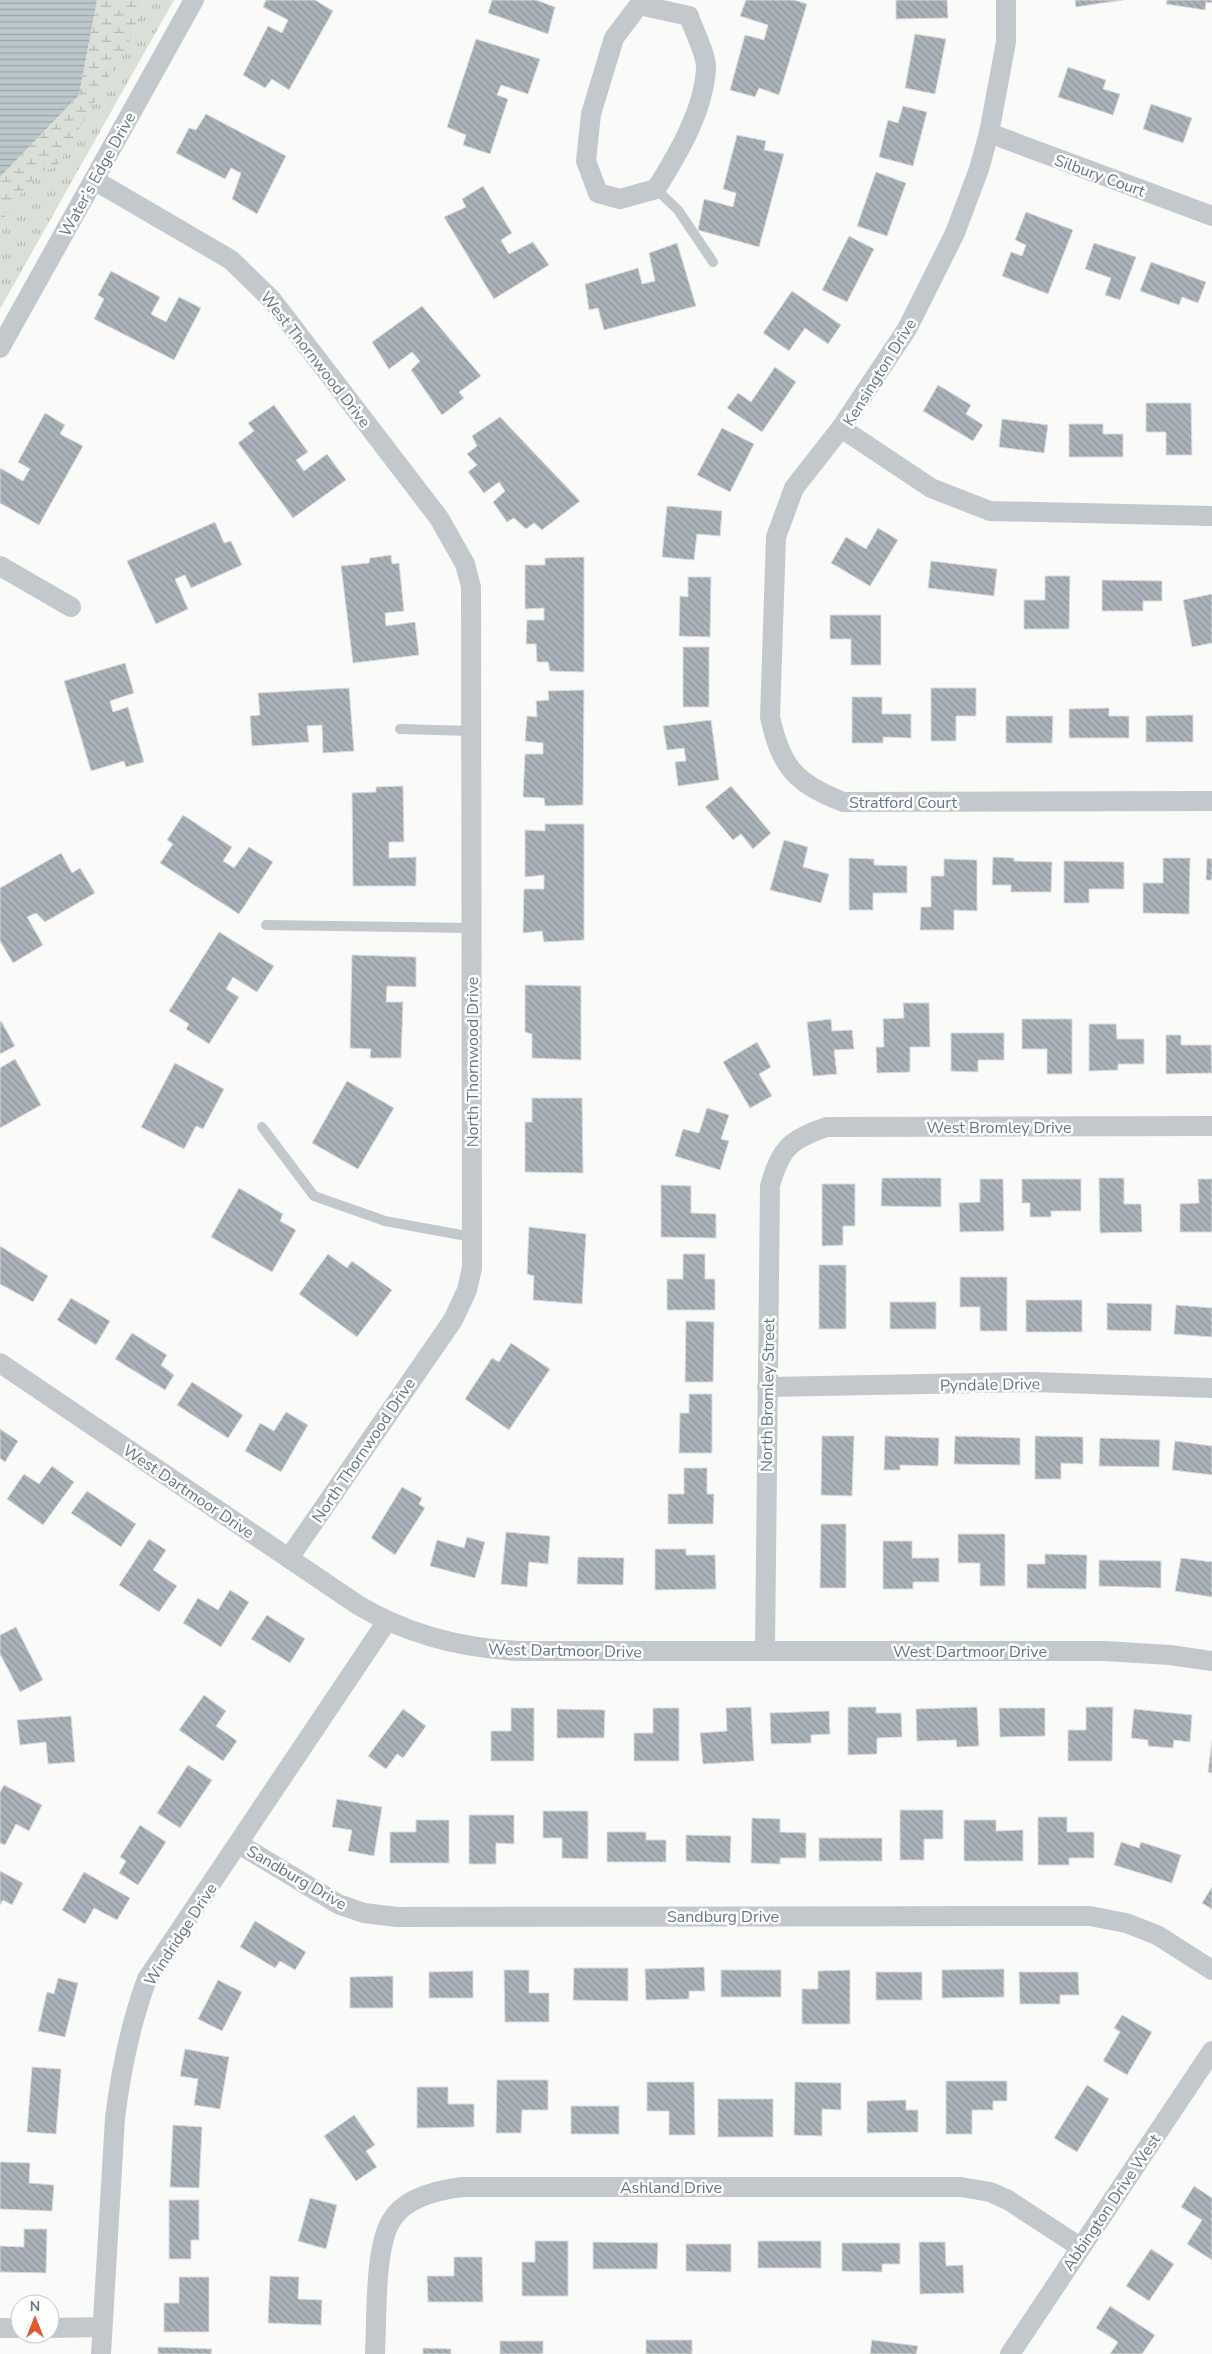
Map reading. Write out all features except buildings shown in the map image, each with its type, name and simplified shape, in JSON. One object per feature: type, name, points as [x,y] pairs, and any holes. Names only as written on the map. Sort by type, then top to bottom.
[{"type":"street","name":"Water’s Edge Drive","points":[[0,348],[194,0]]},
{"type":"street","name":"Kensington Drive","points":[[1006,0],[1006,42],[989,133],[979,169],[955,233],[907,329],[841,428],[931,488],[990,511],[1212,516]]},
{"type":"street","points":[[638,2],[689,16],[707,66],[696,112],[675,158],[656,189],[620,199],[598,193],[586,161],[591,114],[614,38],[638,2]]},
{"type":"street","name":"Silbury Court","points":[[989,133],[1212,216]]},
{"type":"street","name":"West Thornwood Drive","points":[[94,180],[231,260],[266,293],[439,518]]},
{"type":"street","name":"Stratford Court","points":[[841,428],[794,488],[776,537],[770,717],[776,744],[786,767],[816,792],[843,802],[1212,801]]},
{"type":"street","name":"North Thornwood Drive","points":[[288,1558],[453,1320],[468,1290],[472,1268],[471,587],[465,564],[439,518]]},
{"type":"street","points":[[0,566],[71,608]]},
{"type":"street","name":"West Bromley Drive","points":[[790,1144],[808,1133],[827,1127],[1212,1126]]},
{"type":"street","name":"North Bromley Street","points":[[765,1651],[770,1186],[776,1162],[790,1144]]},
{"type":"street","name":"West Dartmoor Drive","points":[[0,1363],[358,1605],[387,1621],[437,1640],[496,1650],[1104,1651],[1170,1655],[1212,1662]]},
{"type":"street","name":"Pyndale Drive","points":[[767,1387],[1033,1382],[1212,1388]]},
{"type":"street","name":"Windridge Drive","points":[[101,2354],[115,2118],[126,2044],[147,1979],[387,1621]]},
{"type":"street","name":"Sandburg Drive","points":[[239,1844],[338,1904],[364,1913],[397,1917],[1090,1916],[1126,1923],[1157,1935],[1212,1970]]},
{"type":"street","name":"Abbington Drive West","points":[[1010,2354],[1212,2050]]},
{"type":"street","name":"Ashland Drive","points":[[374,2354],[383,2245],[391,2220],[406,2206],[423,2196],[442,2190],[462,2187],[961,2187],[990,2192],[1008,2200],[1080,2247]]},
{"type":"street","points":[[60,2328],[102,2327]]},
{"type":"lane","points":[[656,189],[678,210],[713,262]]},
{"type":"lane","points":[[400,730],[471,731]]},
{"type":"lane","points":[[266,925],[472,928]]},
{"type":"lane","points":[[262,1127],[314,1196],[385,1221],[472,1237]]},
{"type":"green space","points":[[97,0],[144,0],[131,38],[57,167],[39,172],[7,210],[0,232],[0,177],[79,95]]},
{"type":"green space","points":[[144,0],[174,0],[0,309],[0,232],[7,210],[39,172],[131,38]]},
{"type":"shaded area","points":[[0,0],[97,0],[79,95],[0,177]]}]
